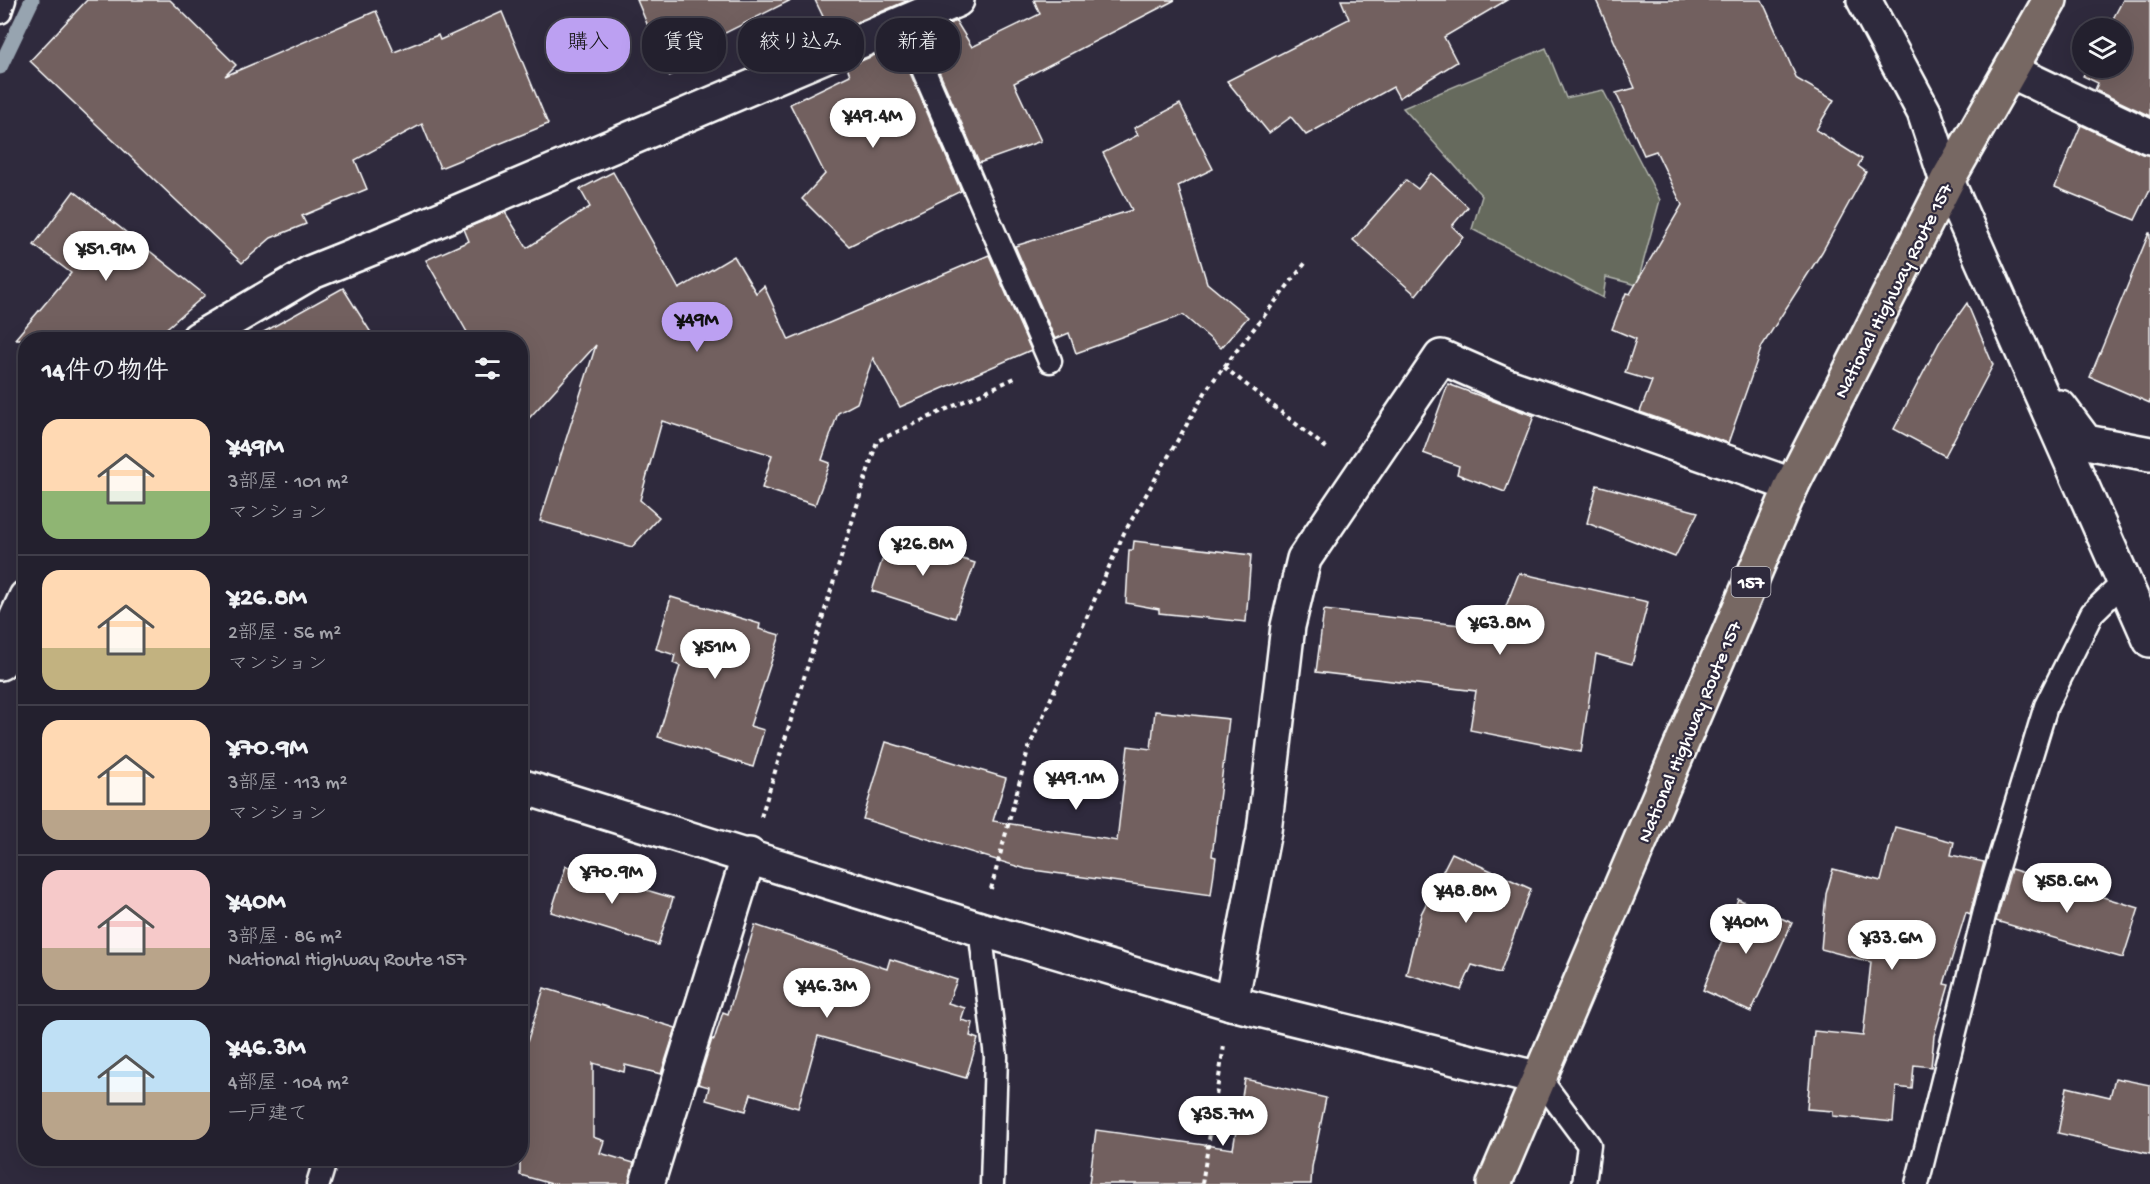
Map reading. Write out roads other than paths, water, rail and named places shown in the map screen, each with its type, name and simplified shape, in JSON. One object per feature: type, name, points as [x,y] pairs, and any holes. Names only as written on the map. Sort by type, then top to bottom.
[{"type":"highway","name":"National Highway Route 157","points":[[1494,1184],[1792,485],[1947,181],[2050,0]]},
{"type":"street","points":[[915,18],[957,0]]},
{"type":"street","points":[[1864,0],[1924,112],[1947,181],[2150,639]]},
{"type":"street","points":[[210,332],[312,272],[876,34]]},
{"type":"street","points":[[2011,71],[2150,137]]},
{"type":"street","points":[[2021,352],[2086,442],[2150,454]]},
{"type":"street","points":[[1231,1003],[1264,831],[1288,626],[1304,559],[1440,357],[1505,385],[1792,485]]},
{"type":"street","points":[[9,643],[18,619]]},
{"type":"street","points":[[528,788],[749,855],[980,929],[1231,1003],[1540,1079]]},
{"type":"street","points":[[647,1184],[749,855]]},
{"type":"lane","points":[[0,12],[4,0]]},
{"type":"lane","points":[[924,72],[1050,362]]},
{"type":"lane","points":[[1917,1184],[1991,887],[2046,706],[2091,613],[2124,582]]},
{"type":"lane","points":[[980,929],[996,1057],[992,1184]]},
{"type":"lane","points":[[1540,1079],[1589,1145],[1584,1184]]},
{"type":"lane","points":[[318,1184],[324,1166]]},
{"type":"waterway","points":[[0,67],[32,0]]}]
